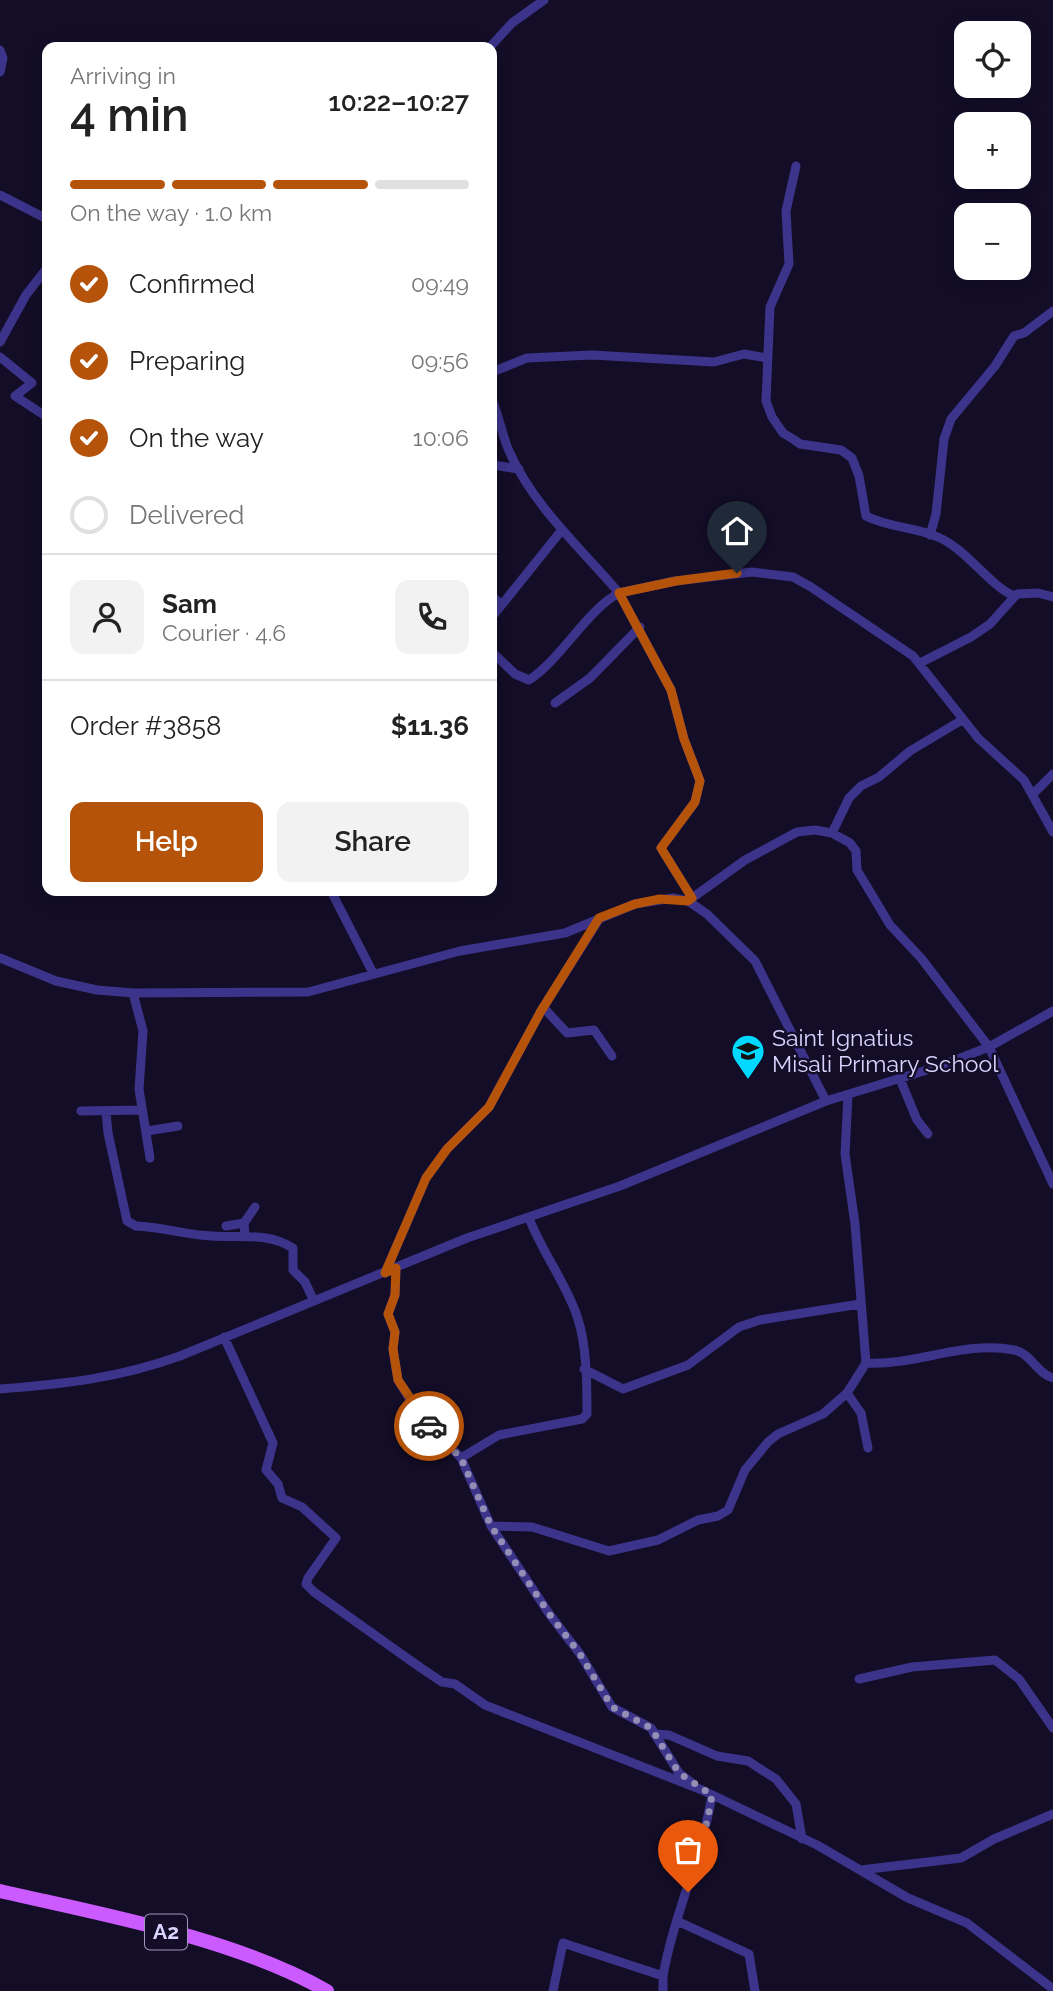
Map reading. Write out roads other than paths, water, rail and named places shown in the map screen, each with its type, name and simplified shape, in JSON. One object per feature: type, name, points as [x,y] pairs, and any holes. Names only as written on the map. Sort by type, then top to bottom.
[{"type":"main road","name":"A2","points":[[0,1891],[237,1952],[327,1991]]},
{"type":"street","points":[[495,42],[512,23],[544,0]]},
{"type":"street","points":[[0,50],[3,58],[0,72]]},
{"type":"street","points":[[796,166],[786,211],[789,264],[772,301],[766,401],[772,417],[783,433],[800,444],[841,450],[852,458],[859,476],[866,516],[942,538],[1010,594],[1028,593],[1053,597]]},
{"type":"street","points":[[0,195],[42,216]]},
{"type":"street","points":[[0,342],[26,295],[42,274]]},
{"type":"street","points":[[930,535],[936,514],[944,439],[951,419],[995,366],[1014,336],[1053,313]]},
{"type":"street","points":[[497,370],[527,358],[592,355],[714,362],[744,354],[767,358]]},
{"type":"street","points":[[0,357],[32,383],[15,396],[42,414]]},
{"type":"street","points":[[497,416],[508,450],[519,469],[561,531],[619,593],[640,627],[671,690],[684,739],[700,781],[695,802],[661,848],[690,899],[755,961],[826,1101]]},
{"type":"street","points":[[497,466],[519,469]]},
{"type":"street","points":[[497,610],[561,531]]},
{"type":"street","points":[[497,657],[516,674],[529,680],[575,637],[606,601],[619,593],[676,581],[752,572],[793,577],[832,600],[920,663],[962,720],[1034,793],[1053,832]]},
{"type":"street","points":[[920,663],[971,637],[990,624],[1006,605],[1010,594]]},
{"type":"street","points":[[497,600],[501,604]]},
{"type":"street","points":[[555,703],[590,678],[640,627]]},
{"type":"street","points":[[832,833],[849,798],[861,786],[879,777],[910,751],[962,720]]},
{"type":"street","points":[[1034,793],[1053,774]]},
{"type":"street","points":[[0,958],[57,981],[133,993],[307,992],[460,950],[565,933],[648,901],[690,899],[716,879],[780,839],[797,832],[815,830],[832,833],[842,837],[856,851],[858,870],[890,925],[921,958],[989,1047],[1052,1179]]},
{"type":"street","points":[[334,896],[373,974]]},
{"type":"street","points":[[385,1273],[426,1178],[447,1149],[489,1107],[543,1007],[599,918]]},
{"type":"street","points":[[133,993],[144,1043],[139,1089],[150,1158]]},
{"type":"street","points":[[543,1007],[567,1033],[594,1030],[612,1056]]},
{"type":"street","points":[[0,1389],[78,1382],[134,1372],[467,1238],[621,1186],[826,1101],[900,1079],[989,1047],[1053,1011]]},
{"type":"street","points":[[900,1079],[917,1120],[928,1135]]},
{"type":"street","points":[[491,1526],[532,1527],[609,1551],[658,1540],[728,1510],[745,1470],[768,1442],[778,1434],[823,1414],[847,1393],[866,1363],[855,1224],[845,1154],[848,1095]]},
{"type":"street","points":[[81,1111],[142,1110]]},
{"type":"street","points":[[106,1112],[107,1133],[127,1222],[136,1226],[213,1236],[245,1235],[268,1238],[293,1248],[292,1270],[305,1282],[313,1299]]},
{"type":"street","points":[[147,1131],[178,1126]]},
{"type":"street","points":[[245,1235],[244,1223],[255,1207]]},
{"type":"street","points":[[461,1458],[499,1435],[585,1419],[588,1392],[584,1369],[584,1339],[577,1314],[541,1248],[529,1219]]},
{"type":"street","points":[[226,1226],[244,1223]]},
{"type":"street","points":[[396,1268],[395,1295],[388,1314],[395,1332],[393,1349],[398,1380],[418,1413],[461,1458],[491,1526],[550,1615],[580,1654],[612,1707],[624,1716],[641,1720],[654,1734],[679,1773],[702,1790]]},
{"type":"street","points":[[584,1369],[623,1389],[688,1365],[739,1327],[761,1320],[860,1304]]},
{"type":"street","points":[[224,1337],[273,1443],[266,1470],[278,1484],[282,1498],[302,1507],[336,1538],[308,1578],[306,1584],[314,1592],[442,1682],[454,1684],[485,1705],[702,1790],[802,1839],[908,1898],[967,1923],[1053,1989]]},
{"type":"street","points":[[866,1363],[892,1364],[971,1351],[1013,1349],[1024,1354],[1045,1376],[1053,1378]]},
{"type":"street","points":[[847,1393],[861,1413],[868,1448]]},
{"type":"street","points":[[859,1679],[912,1667],[995,1660],[1019,1679],[1053,1728]]},
{"type":"street","points":[[654,1734],[669,1735],[717,1756],[748,1761],[776,1779],[796,1804],[802,1839]]},
{"type":"street","points":[[663,1991],[663,1976],[693,1873],[699,1840],[709,1819],[712,1795]]},
{"type":"street","points":[[861,1870],[961,1858],[994,1839],[1053,1814]]},
{"type":"street","points":[[677,1921],[749,1954],[755,1991]]},
{"type":"street","points":[[553,1991],[563,1943],[663,1976]]},
{"type":"place","name":"Saint Ignatius Misali Primary School","points":[[748,1081]]}]
